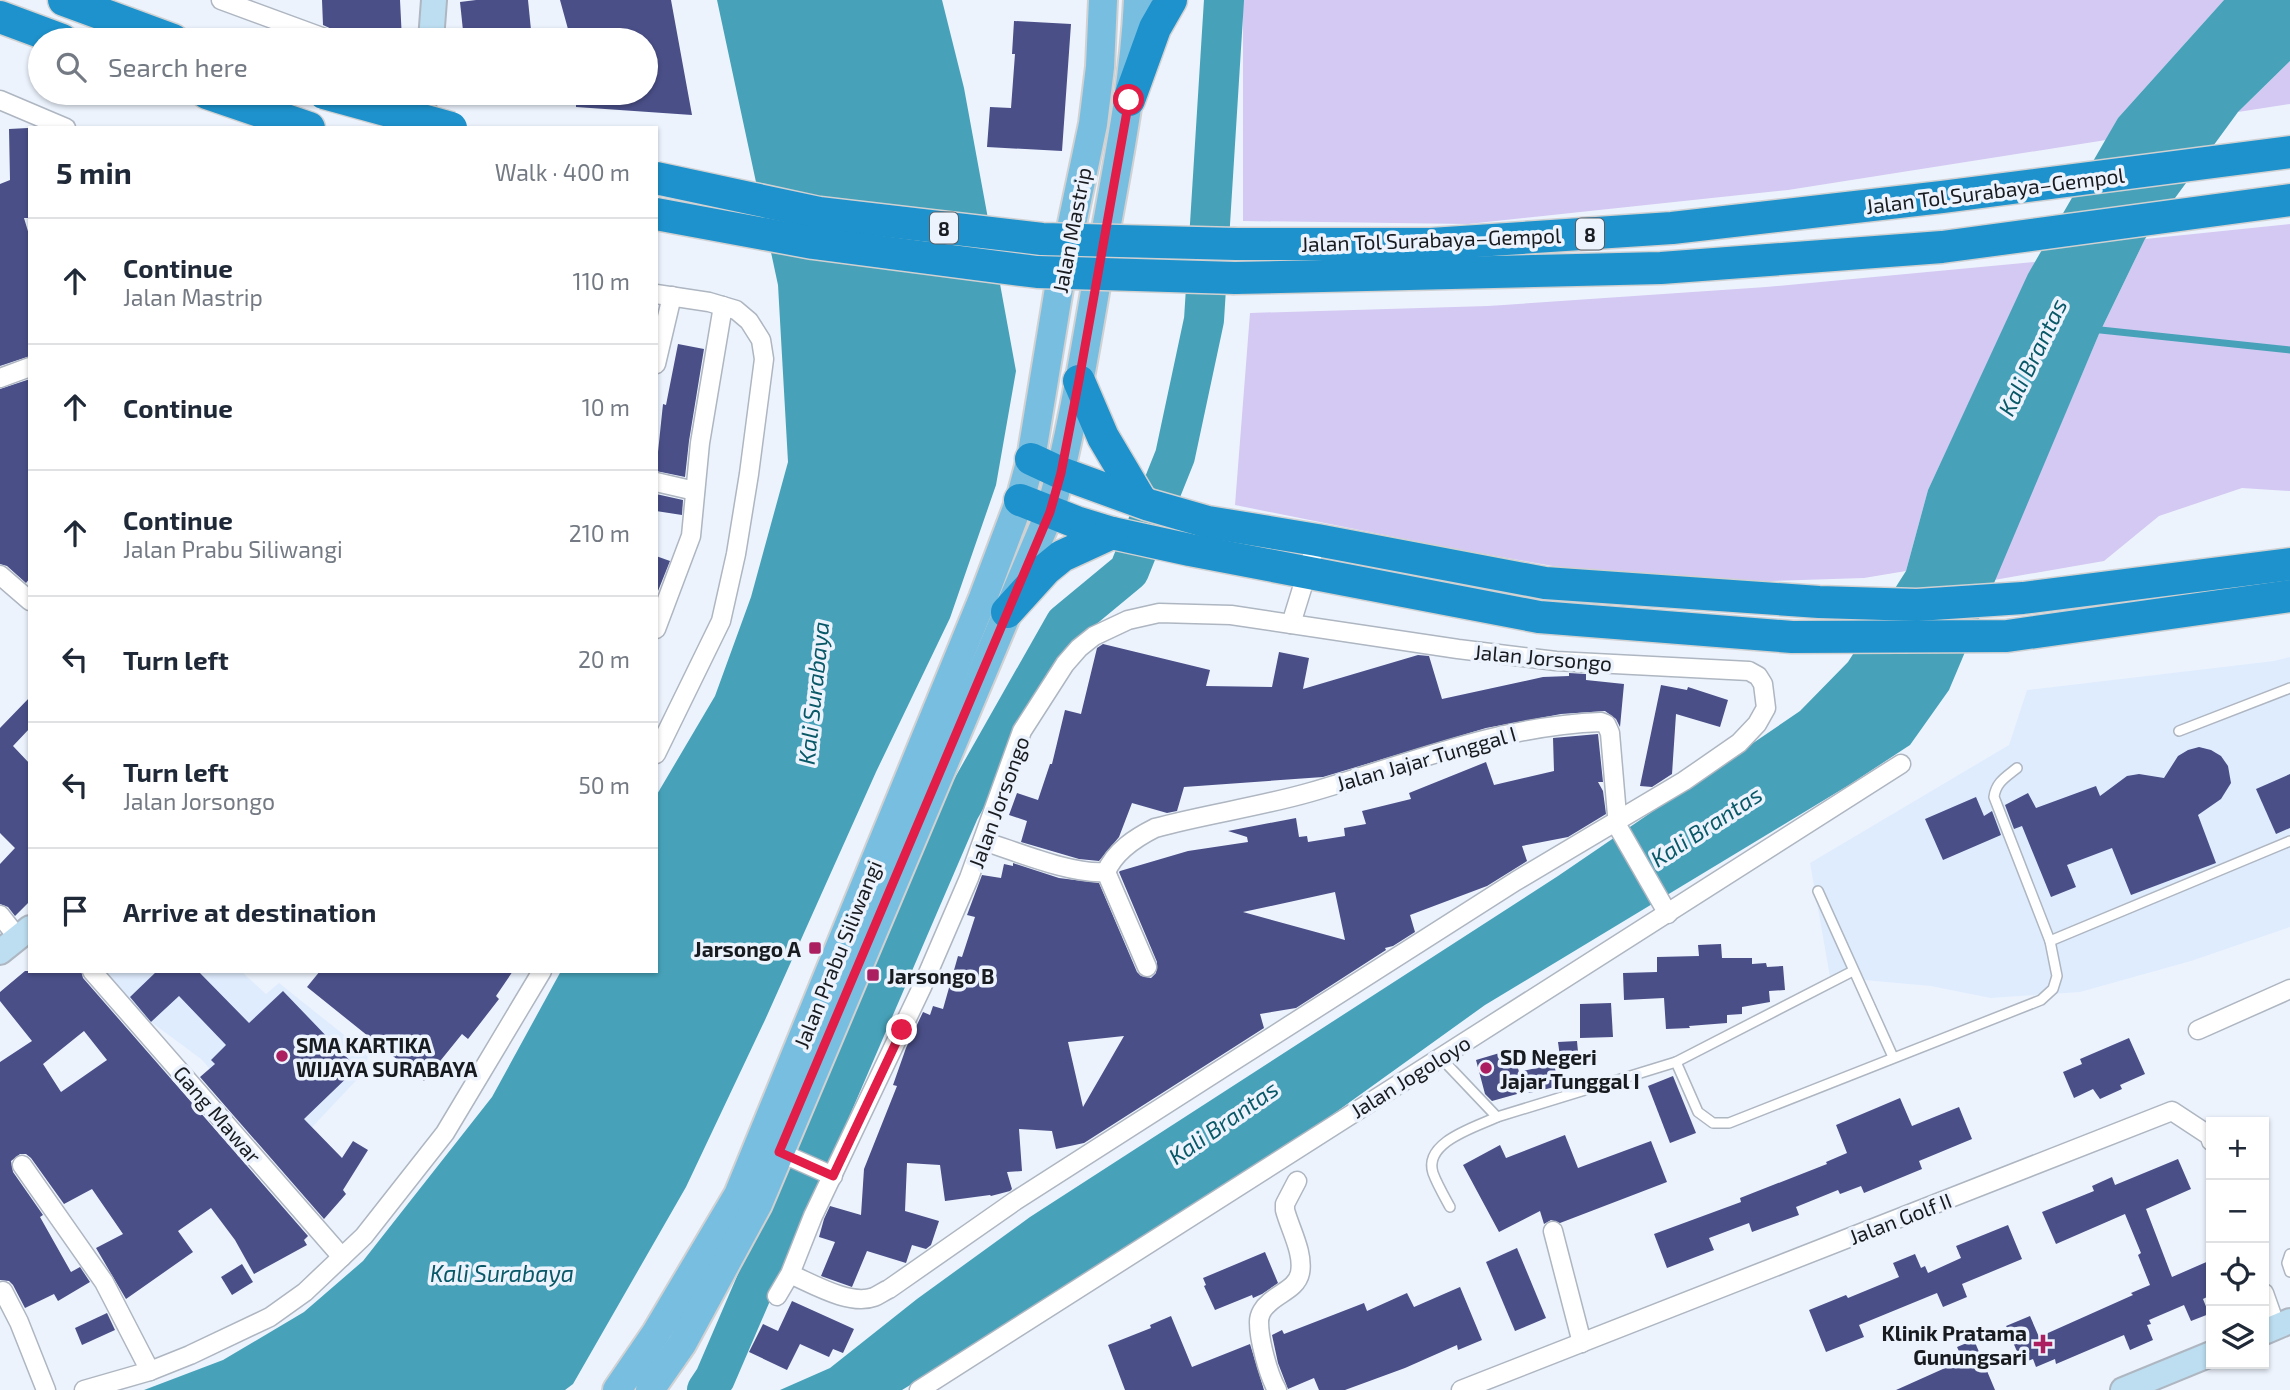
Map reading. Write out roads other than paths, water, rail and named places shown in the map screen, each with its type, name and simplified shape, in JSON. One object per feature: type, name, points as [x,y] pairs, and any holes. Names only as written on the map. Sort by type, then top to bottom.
[{"type":"highway","points":[[64,0],[140,28]]},
{"type":"highway","points":[[1129,100],[1155,28],[1171,0]]},
{"type":"highway","points":[[0,18],[28,28]]},
{"type":"highway","points":[[243,105],[305,126]]},
{"type":"highway","points":[[368,105],[444,126]]},
{"type":"highway","name":"Jalan Tol Surabaya–Gempol","points":[[658,178],[819,213],[1042,239],[1236,244],[1431,244],[1672,228],[1942,197],[2287,152]]},
{"type":"highway","name":"Jalan Tol Surabaya–Gempol","points":[[658,214],[813,243],[1037,272],[1235,278],[1661,268],[1942,247],[2290,200]]},
{"type":"highway","points":[[1079,380],[1102,437],[1145,503]]},
{"type":"highway","points":[[1031,459],[1061,473],[1145,503],[1208,522],[1545,583],[1819,602],[1917,605],[2023,598],[2290,564]]},
{"type":"highway","points":[[1020,500],[1118,535],[1539,617],[1792,637],[2007,636],[2290,596]]},
{"type":"highway","points":[[1007,612],[1045,569],[1062,556],[1118,535]]},
{"type":"main road","points":[[432,28],[433,0]]},
{"type":"main road","name":"Jalan Mastrip","points":[[1020,500],[1031,459],[1061,276],[1093,124],[1100,67],[1103,0]]},
{"type":"main road","name":"Jalan Mastrip","points":[[1050,512],[1061,473],[1079,380],[1129,100],[1139,0]]},
{"type":"main road","points":[[420,126],[423,105]]},
{"type":"main road","name":"Jalan Prabu Siliwangi","points":[[617,1390],[656,1334],[738,1195],[978,611],[1020,500]]},
{"type":"main road","name":"Jalan Prabu Siliwangi","points":[[650,1390],[682,1344],[758,1204],[781,1154],[1050,512]]},
{"type":"main road","points":[[2123,1390],[2163,1378],[2206,1356]]},
{"type":"street","points":[[221,0],[297,28]]},
{"type":"street","points":[[0,100],[61,126]]},
{"type":"street","points":[[658,347],[664,295],[736,310],[749,321],[761,340],[764,359],[736,554],[721,621],[658,750]]},
{"type":"street","points":[[658,621],[691,536],[700,443],[723,306]]},
{"type":"street","points":[[0,377],[28,368]]},
{"type":"street","points":[[658,483],[695,492]]},
{"type":"street","points":[[1291,624],[1317,540]]},
{"type":"street","points":[[0,575],[28,599]]},
{"type":"street","name":"Jalan Jorsongo","points":[[777,1296],[790,1275],[830,1175],[922,987],[983,841],[1022,732],[1065,664],[1094,636],[1128,620],[1159,613],[1231,615],[1556,661],[1749,671],[1758,676],[1763,684],[1766,708],[1739,743],[1617,824]]},
{"type":"street","name":"Jalan Jajar Tunggal I","points":[[1106,872],[1111,861],[1125,847],[1155,828],[1309,793],[1481,739],[1565,723],[1601,722],[1609,728],[1617,824],[1665,908]]},
{"type":"street","name":"Jalan Jogoloyo","points":[[919,1390],[1440,1056],[1665,908],[1901,764]]},
{"type":"street","points":[[790,1275],[848,1298],[861,1300],[875,1297],[1037,1187],[1516,881],[1617,824]]},
{"type":"street","points":[[983,841],[1073,869],[1106,872],[1147,967]]},
{"type":"street","points":[[0,915],[16,940]]},
{"type":"street","name":"Gang Mawar","points":[[94,973],[342,1257]]},
{"type":"street","points":[[85,1390],[149,1371],[190,1355],[270,1317],[305,1292],[364,1236],[445,1133],[541,973]]},
{"type":"street","points":[[2198,1030],[2290,989]]},
{"type":"street","name":"Jalan Golf II","points":[[1461,1390],[2172,1111],[2206,1133]]},
{"type":"street","points":[[781,1154],[830,1175]]},
{"type":"street","points":[[22,1165],[114,1297],[149,1371]]},
{"type":"street","points":[[1277,1390],[1266,1360],[1259,1321],[1268,1304],[1299,1278],[1301,1268],[1298,1252],[1284,1210],[1297,1181]]},
{"type":"street","points":[[1553,1231],[1582,1343]]},
{"type":"street","points":[[3,1291],[19,1322],[46,1390]]},
{"type":"street","points":[[2269,1306],[2276,1327]]},
{"type":"lane","points":[[2179,731],[2290,688]]},
{"type":"lane","points":[[1676,1062],[1698,1112],[1713,1124],[1729,1124],[2041,1000],[2053,989],[2057,976],[2050,942],[1994,797],[2002,780],[2017,768]]},
{"type":"lane","points":[[2050,942],[2290,841]]},
{"type":"lane","points":[[1818,891],[1893,1057]]},
{"type":"lane","points":[[1450,1207],[1432,1171],[1436,1150],[1447,1141],[1497,1117],[1676,1062],[1853,971]]},
{"type":"lane","points":[[1440,1056],[1497,1117]]},
{"type":"lane","points":[[2290,1254],[2287,1263],[2290,1272]]},
{"type":"water","name":"Kali Surabaya","points":[[717,0],[942,0],[964,88],[1016,371],[996,485],[950,618],[876,772],[765,1020],[686,1187],[573,1384],[565,1390],[144,1390],[223,1360],[304,1312],[363,1261],[492,1097],[560,973],[658,973],[658,793],[715,696],[751,597],[788,462],[778,285]]},
{"type":"water","name":"Kali Brantas","points":[[2224,0],[2290,0],[2290,61],[2238,112],[2145,239],[2099,334],[1949,690],[1910,745],[1849,785],[1485,1005],[1311,1130],[999,1331],[902,1390],[780,1390],[830,1368],[917,1299],[1030,1217],[1558,876],[1800,711],[1848,662],[1906,571],[1928,490],[2028,274],[2118,118]]},
{"type":"waterway","points":[[707,1390],[715,1378],[959,811],[1065,624],[1129,571],[1175,456],[1204,320],[1224,0]]},
{"type":"waterway","points":[[2091,329],[2290,350]]},
{"type":"place","name":"Jarsongo A","points":[[815,948]]},
{"type":"place","name":"Jarsongo B","points":[[873,975]]},
{"type":"place","name":"SMA KARTIKA WIJAYA SURABAYA","points":[[282,1056]]},
{"type":"place","name":"SD Negeri Jajar Tunggal I","points":[[1486,1068]]},
{"type":"place","name":"Klinik Pratama Gunungsari","points":[[2043,1344]]}]
